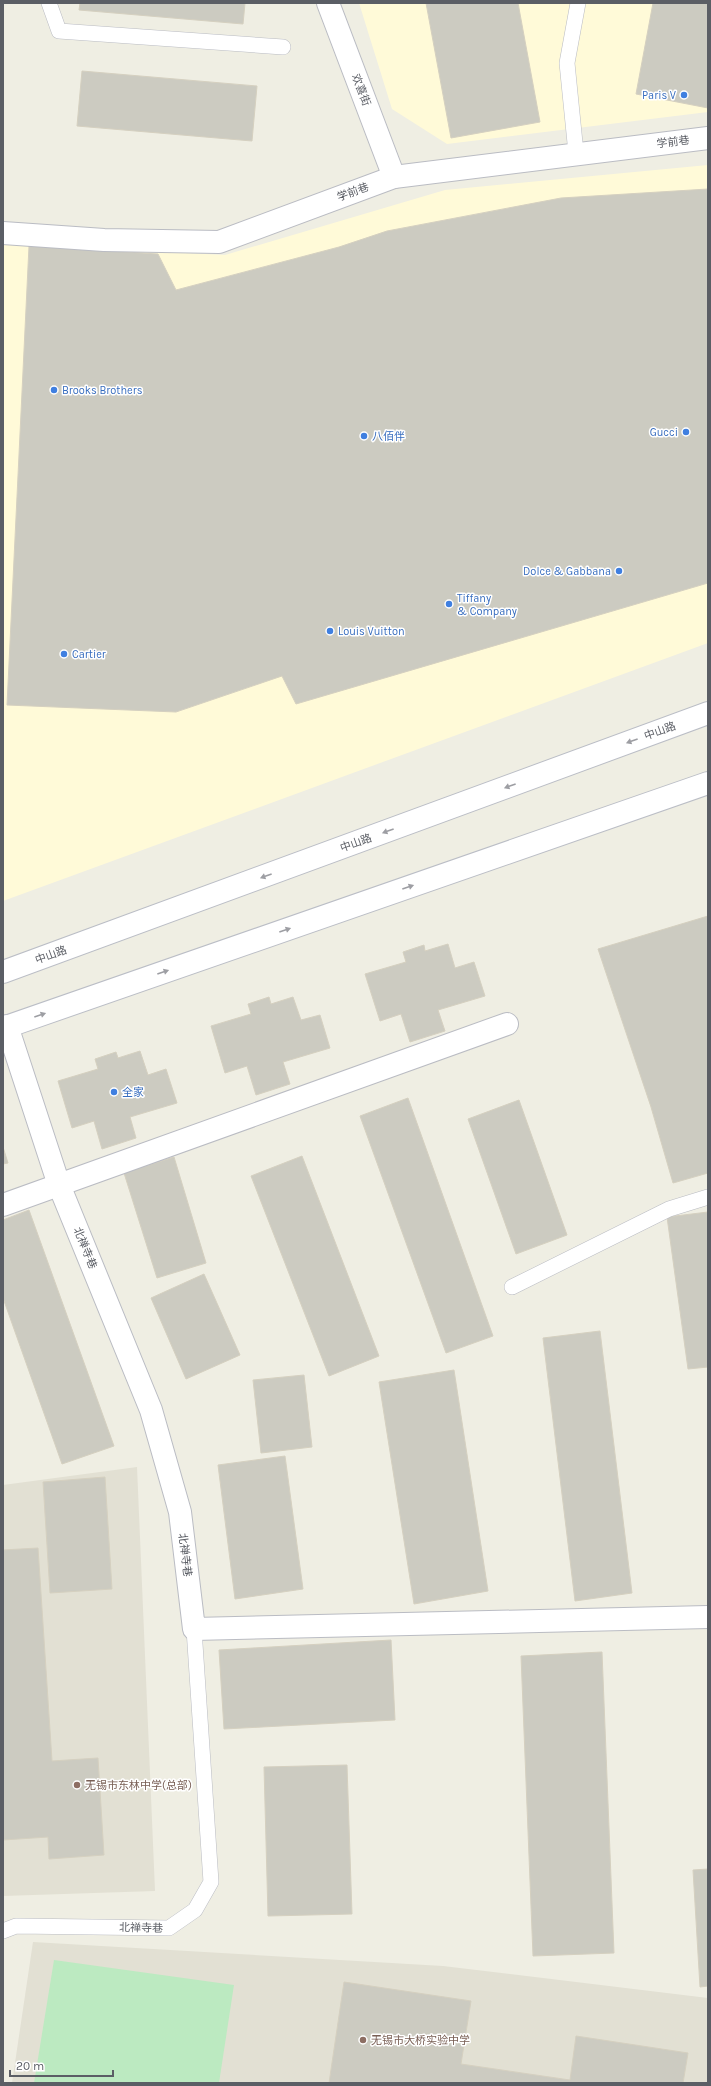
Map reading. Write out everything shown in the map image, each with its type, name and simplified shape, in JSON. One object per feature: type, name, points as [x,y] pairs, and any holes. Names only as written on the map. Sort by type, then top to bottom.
[{"type":"street","name":"欢喜街","points":[[328,3],[394,176]]},
{"type":"street","name":"学前巷","points":[[3,232],[104,240],[219,242],[394,176],[708,138]]},
{"type":"street","name":"中山路","points":[[3,972],[708,713]]},
{"type":"street","points":[[5,1027],[708,783]]},
{"type":"street","points":[[3,1205],[507,1024]]},
{"type":"street","name":"北禅寺巷","points":[[5,1027],[59,1185],[151,1410],[180,1512],[194,1629]]},
{"type":"street","points":[[194,1629],[708,1617]]},
{"type":"lane","points":[[49,3],[59,31],[283,47]]},
{"type":"lane","points":[[576,153],[567,63],[578,3]]},
{"type":"lane","points":[[512,1287],[669,1209],[708,1197]]},
{"type":"lane","name":"北禅寺巷","points":[[3,1931],[16,1926],[169,1928],[195,1910],[211,1882],[194,1629]]},
{"type":"shaded area","points":[[359,3],[708,3],[708,112],[447,144],[392,109]]},
{"type":"shaded area","name":"八佰伴","points":[[708,165],[708,643],[3,901],[3,244],[225,255],[445,190]]},
{"type":"shaded area","name":"无锡市东林中学(总部)","points":[[137,1467],[155,1891],[3,1896],[3,1485]]},
{"type":"shaded area","name":"无锡市大桥实验中学","points":[[33,1942],[443,1966],[708,1998],[708,2083],[12,2083]]},
{"type":"green space","points":[[54,1960],[234,1985],[219,2083],[34,2083]]},
{"type":"building","points":[[80,3],[245,3],[243,24],[79,10]]},
{"type":"building","points":[[426,3],[518,3],[540,122],[451,138]]},
{"type":"building","points":[[653,3],[708,3],[708,108],[636,94]]},
{"type":"building","points":[[82,71],[257,86],[252,141],[77,126]]},
{"type":"building","name":"八佰伴","points":[[708,189],[708,583],[296,704],[282,676],[176,712],[7,705],[29,246],[158,254],[176,290],[339,247],[387,231],[561,198]]},
{"type":"building","points":[[708,916],[708,1173],[673,1183],[651,1107],[598,949]]},
{"type":"building","points":[[448,944],[455,968],[474,962],[485,996],[438,1010],[445,1031],[410,1042],[401,1014],[380,1021],[365,974],[406,962],[403,952],[424,945],[425,951]]},
{"type":"building","points":[[269,997],[271,1004],[293,997],[301,1020],[320,1015],[330,1048],[283,1062],[290,1084],[256,1095],[247,1066],[225,1073],[211,1026],[251,1014],[248,1004]]},
{"type":"building","points":[[140,1051],[148,1075],[166,1069],[177,1103],[130,1117],[136,1138],[102,1149],[94,1121],[72,1128],[58,1081],[98,1069],[95,1059],[116,1052],[118,1058]]},
{"type":"building","points":[[408,1098],[493,1336],[446,1353],[360,1116]]},
{"type":"building","points":[[519,1100],[567,1235],[516,1254],[468,1119]]},
{"type":"building","points":[[3,1147],[8,1163],[3,1164]]},
{"type":"building","points":[[302,1156],[379,1356],[329,1376],[251,1176]]},
{"type":"building","points":[[174,1157],[206,1263],[157,1278],[124,1173]]},
{"type":"building","points":[[29,1210],[114,1446],[62,1464],[3,1298],[3,1220]]},
{"type":"building","points":[[708,1212],[708,1367],[688,1369],[667,1217]]},
{"type":"building","points":[[204,1274],[240,1355],[186,1379],[151,1298]]},
{"type":"building","points":[[600,1331],[632,1593],[575,1601],[543,1338]]},
{"type":"building","points":[[454,1370],[488,1591],[414,1604],[379,1382]]},
{"type":"building","points":[[304,1375],[312,1447],[261,1453],[253,1380]]},
{"type":"building","points":[[285,1456],[303,1589],[235,1599],[218,1465]]},
{"type":"building","points":[[105,1477],[112,1589],[50,1593],[43,1482]]},
{"type":"building","points":[[38,1548],[52,1761],[98,1758],[104,1855],[49,1859],[48,1837],[3,1840],[3,1550]]},
{"type":"building","points":[[391,1640],[395,1720],[224,1729],[219,1650]]},
{"type":"building","points":[[602,1652],[614,1953],[533,1956],[521,1656]]},
{"type":"building","points":[[347,1765],[352,1914],[268,1916],[264,1767]]},
{"type":"building","points":[[708,1869],[708,1986],[700,1987],[693,1870]]},
{"type":"building","points":[[344,1982],[471,2001],[461,2064],[570,2080],[576,2036],[688,2053],[683,2083],[329,2083]]},
{"type":"place","name":"Paris V","points":[[684,95]]},
{"type":"place","name":"Brooks Brothers","points":[[54,390]]},
{"type":"place","name":"Gucci","points":[[686,432]]},
{"type":"place","name":"八佰伴","points":[[364,436]]},
{"type":"place","name":"Dolce & Gabbana","points":[[619,571]]},
{"type":"place","name":"Tiffany & Company","points":[[449,604]]},
{"type":"place","name":"Louis Vuitton","points":[[330,631]]},
{"type":"place","name":"Cartier","points":[[64,654]]},
{"type":"place","name":"全家","points":[[114,1092]]},
{"type":"place","name":"无锡市东林中学(总部)","points":[[77,1785]]},
{"type":"place","name":"无锡市大桥实验中学","points":[[363,2040]]}]
